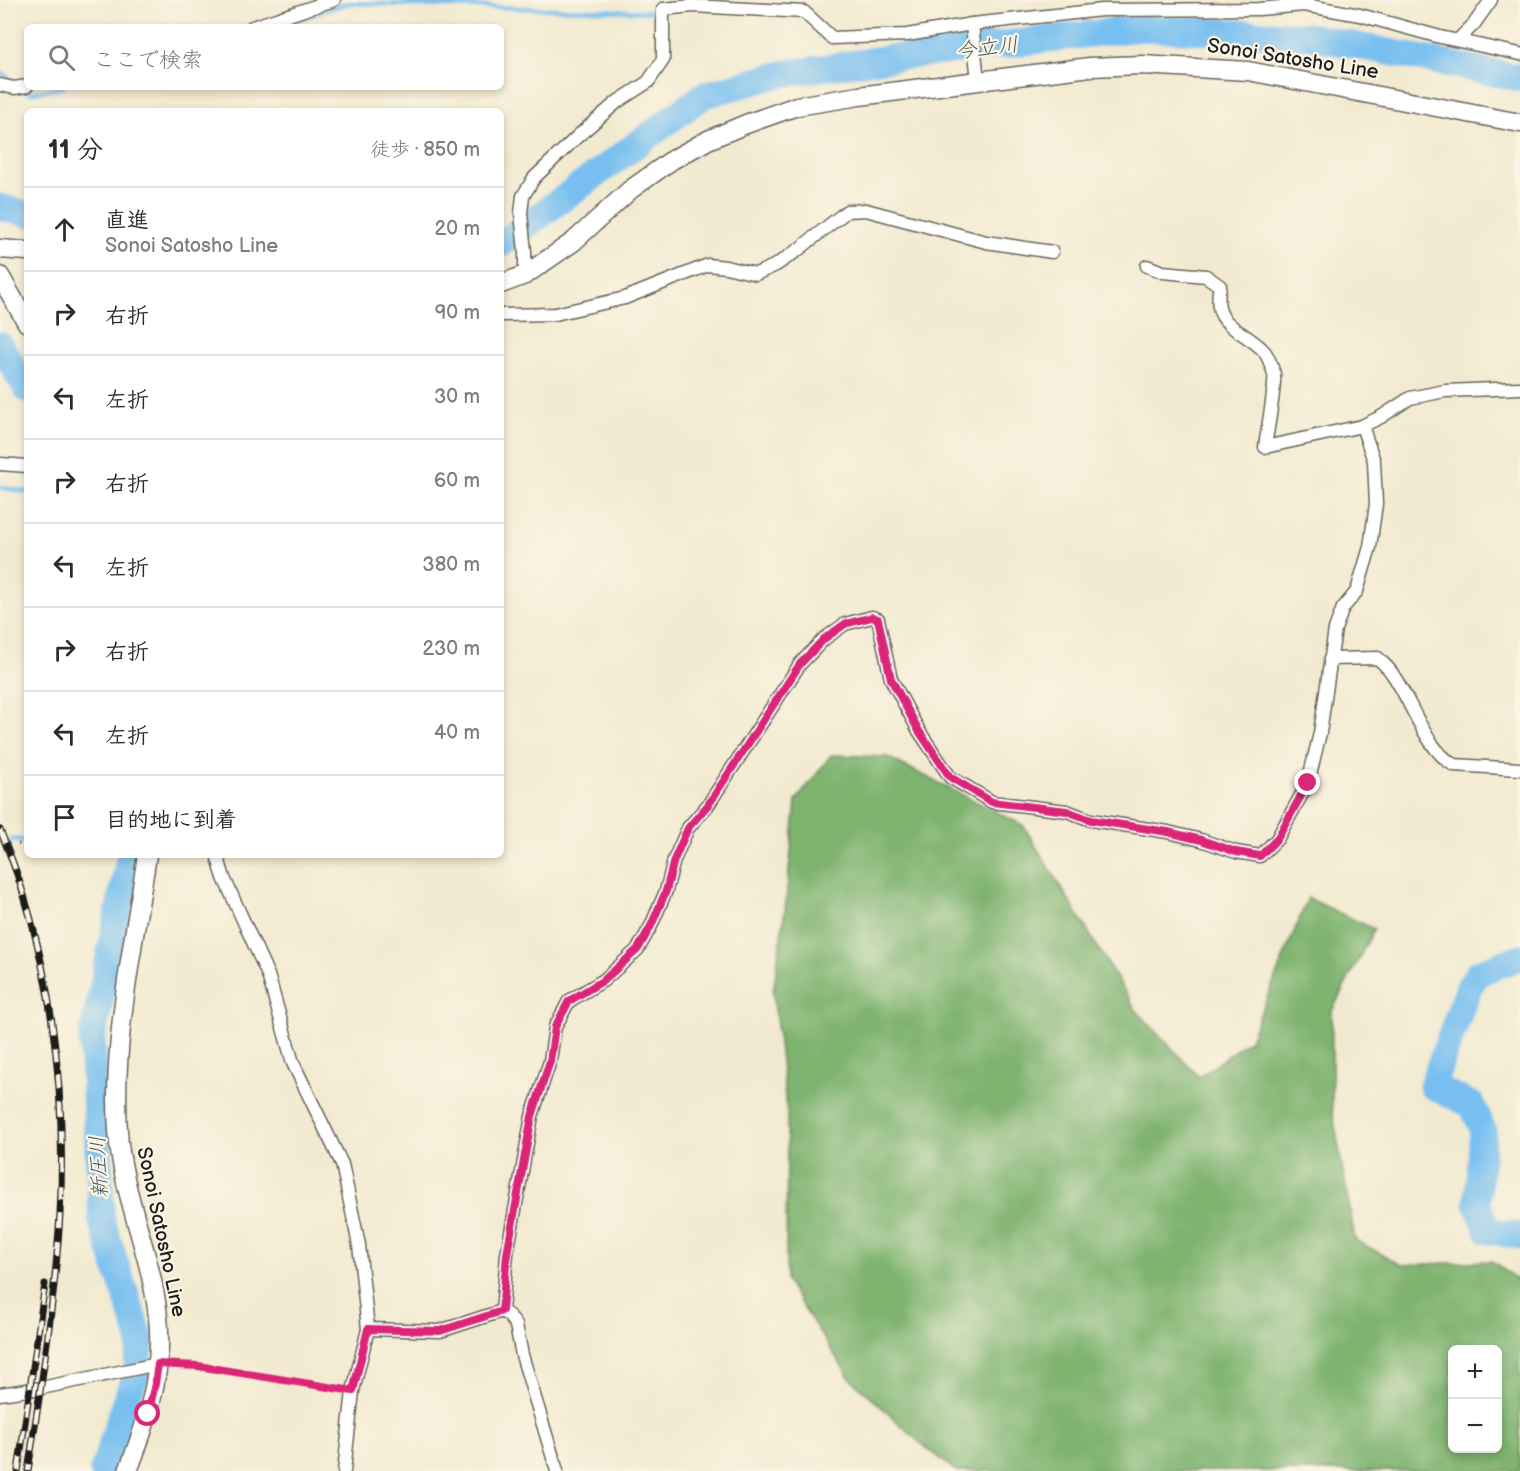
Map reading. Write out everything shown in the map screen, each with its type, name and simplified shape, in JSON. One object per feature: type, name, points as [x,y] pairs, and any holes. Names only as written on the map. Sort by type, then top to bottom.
[{"type":"main road","name":"Sonoi Satosho Line","points":[[504,283],[525,274],[573,242],[630,190],[672,160],[746,123],[797,106],[978,74],[1142,65],[1248,71],[1520,123]]},
{"type":"main road","points":[[0,249],[24,252]]},
{"type":"main road","points":[[0,276],[24,318]]},
{"type":"main road","name":"Sonoi Satosho Line","points":[[128,1471],[148,1414],[158,1364],[159,1317],[126,1183],[120,1144],[117,1091],[124,1008],[147,858]]},
{"type":"street","points":[[261,24],[334,0]]},
{"type":"street","points":[[1458,40],[1474,24],[1491,0]]},
{"type":"street","points":[[525,274],[521,213],[523,196],[534,178],[617,102],[648,82],[663,60],[663,9],[693,3],[804,12],[832,38],[907,35],[1102,10],[1258,9],[1304,5],[1360,15],[1520,54]]},
{"type":"street","points":[[972,27],[978,74]]},
{"type":"street","points":[[0,85],[14,88],[24,86]]},
{"type":"street","points":[[504,315],[555,314],[625,298],[708,265],[756,274],[776,265],[798,250],[847,211],[866,210],[986,242],[1052,252]]},
{"type":"street","points":[[1147,267],[1163,272],[1206,276],[1220,286],[1217,300],[1220,314],[1238,333],[1264,350],[1274,375],[1265,447],[1362,426],[1410,398],[1445,391],[1520,388]]},
{"type":"street","points":[[502,1311],[507,1254],[532,1116],[550,1061],[555,1027],[569,1001],[604,980],[638,949],[666,891],[674,860],[688,828],[708,805],[800,664],[824,639],[845,624],[872,617],[878,619],[891,679],[919,731],[950,777],[992,802],[1067,811],[1091,820],[1168,832],[1236,852],[1260,856],[1277,839],[1308,783],[1320,733],[1335,629],[1343,608],[1357,591],[1370,547],[1376,504],[1374,461],[1362,426]]},
{"type":"street","points":[[0,464],[24,466]]},
{"type":"street","points":[[1330,659],[1378,658],[1391,671],[1445,760],[1454,765],[1520,769]]},
{"type":"street","points":[[218,858],[224,878],[268,975],[293,1063],[342,1164],[359,1245],[368,1329],[353,1391],[344,1471]]},
{"type":"street","points":[[368,1329],[440,1331],[502,1311]]},
{"type":"street","points":[[502,1311],[516,1325],[522,1355],[557,1471]]},
{"type":"street","points":[[0,1394],[158,1364]]},
{"type":"path","points":[[18,844],[24,845]]},
{"type":"path","points":[[158,1364],[198,1366],[353,1391]]},
{"type":"green space","points":[[831,755],[887,757],[1023,825],[1136,1010],[1199,1077],[1250,1039],[1308,898],[1374,929],[1332,1011],[1332,1108],[1355,1240],[1402,1265],[1492,1261],[1520,1282],[1520,1471],[956,1471],[918,1441],[849,1377],[786,1281],[787,1114],[773,992],[785,910],[796,801]]},
{"type":"waterway","points":[[284,24],[348,3],[657,12]]},
{"type":"waterway","name":"今立川","points":[[504,242],[704,95],[782,74],[883,59],[1140,28],[1308,36],[1520,78]]},
{"type":"waterway","points":[[0,72],[24,88]]},
{"type":"waterway","points":[[27,90],[31,93],[48,90]]},
{"type":"waterway","name":"今立川","points":[[0,207],[24,213]]},
{"type":"waterway","name":"新圧川","points":[[0,345],[24,384]]},
{"type":"waterway","points":[[0,487],[24,491]]},
{"type":"waterway","points":[[11,839],[24,841]]},
{"type":"waterway","name":"新圧川","points":[[103,1471],[136,1375],[141,1341],[102,1222],[92,1039],[129,858]]},
{"type":"waterway","points":[[1520,957],[1478,973],[1469,987],[1432,1086],[1472,1105],[1483,1130],[1477,1204],[1488,1231],[1520,1236]]},
{"type":"railway","points":[[0,830],[17,875],[43,969],[51,1018],[61,1117],[58,1246],[47,1343],[28,1471]]},
{"type":"railway","points":[[18,1471],[45,1284]]},
{"type":"route","points":[[148,1414],[158,1364],[198,1366],[353,1391],[368,1329],[440,1331],[502,1311],[507,1254],[532,1116],[550,1061],[555,1027],[569,1001],[604,980],[638,949],[666,891],[674,860],[688,828],[708,805],[800,664],[824,639],[845,624],[872,617],[878,619],[891,679],[919,731],[950,777],[992,802],[1067,811],[1091,820],[1168,832],[1236,852],[1260,856],[1277,839],[1308,783]]}]
